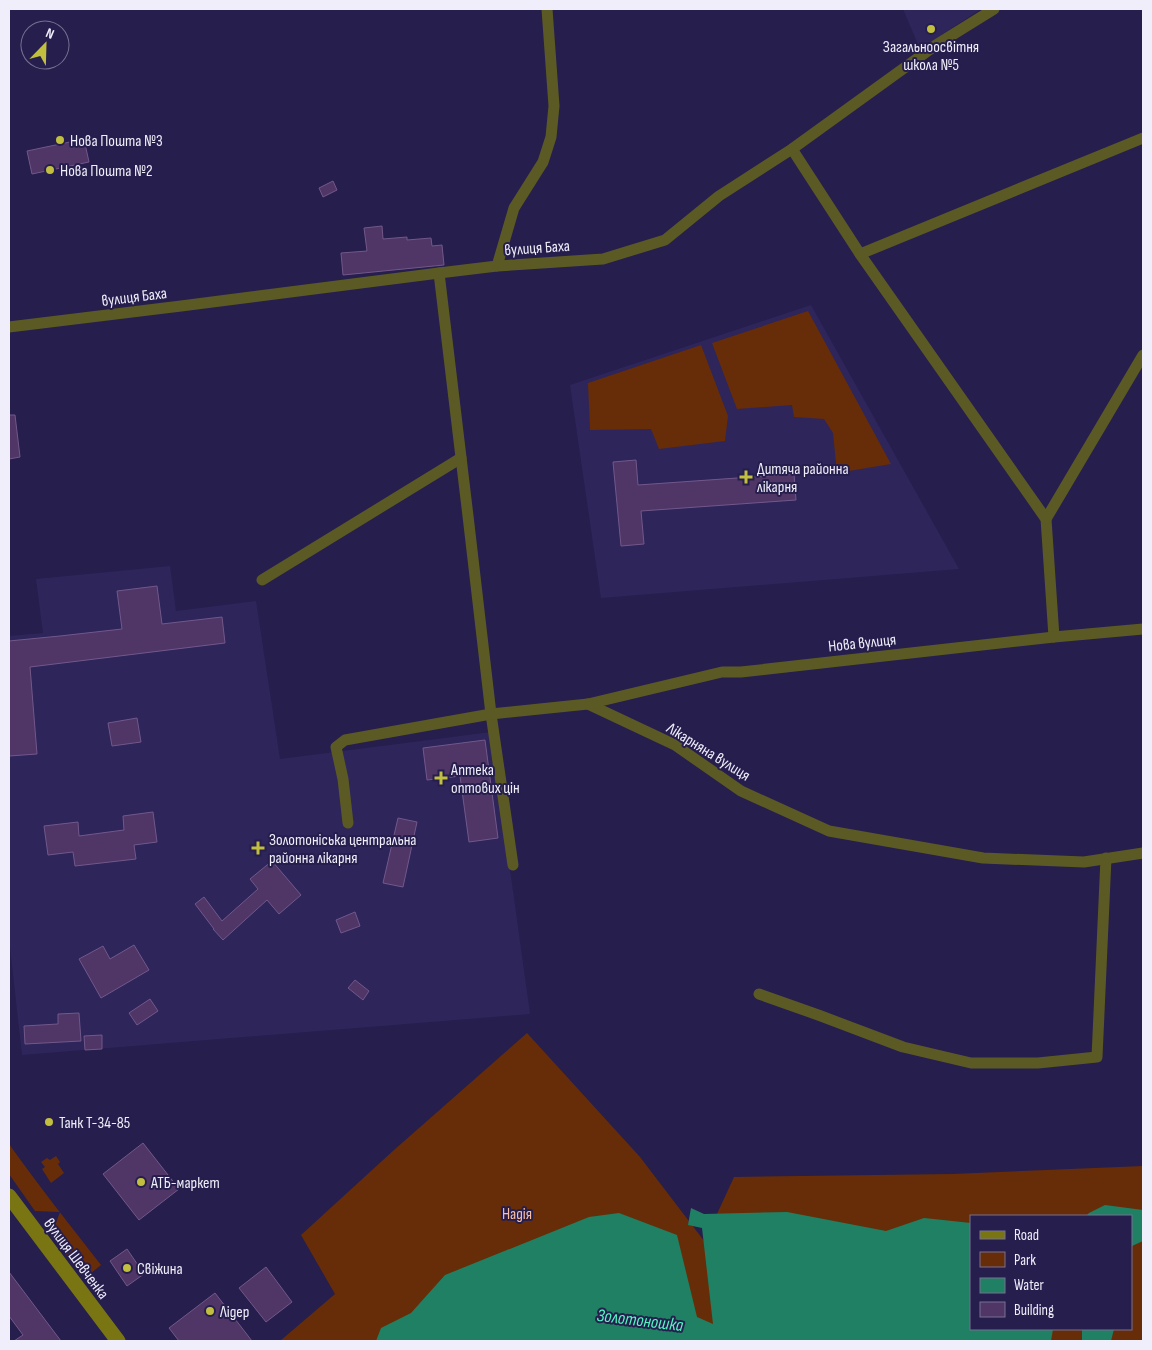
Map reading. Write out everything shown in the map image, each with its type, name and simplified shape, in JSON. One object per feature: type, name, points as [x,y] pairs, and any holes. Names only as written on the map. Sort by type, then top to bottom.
[{"type":"main road","name":"вулиця Шевченка","points":[[9,1196],[118,1341]]},
{"type":"street","points":[[497,266],[514,208],[543,162],[551,138],[554,106],[547,9]]},
{"type":"street","name":"вулиця Баха","points":[[9,327],[497,266],[603,259],[665,240],[719,196],[792,149],[936,45],[994,9]]},
{"type":"street","points":[[860,254],[1143,138]]},
{"type":"street","points":[[792,149],[860,254],[1046,519],[1054,637]]},
{"type":"street","points":[[439,273],[491,714],[513,865]]},
{"type":"street","points":[[1046,519],[1143,355]]},
{"type":"street","points":[[262,580],[460,458]]},
{"type":"street","name":"Нова вулиця","points":[[588,704],[722,672],[741,672],[1054,637],[1143,629]]},
{"type":"street","points":[[348,823],[344,779],[336,747],[345,740],[491,714],[588,704]]},
{"type":"street","name":"Лікарняна вулиця","points":[[588,704],[675,745],[740,792],[829,831],[983,858],[1084,862],[1143,853]]},
{"type":"street","points":[[759,994],[903,1047],[971,1063],[1038,1063],[1097,1057],[1106,858]]},
{"type":"shaded area","name":"Загальноосвітня школа №5","points":[[903,9],[981,9],[920,49]]},
{"type":"shaded area","name":"Дитяча районна лікарня","points":[[811,305],[959,569],[601,598],[570,385]]},
{"type":"shaded area","name":"Золотоніська центральна районна лікарня","points":[[170,566],[176,611],[256,601],[280,759],[491,732],[530,1014],[22,1055],[9,938],[9,636],[43,633],[36,579]]},
{"type":"green space","points":[[808,311],[891,464],[837,473],[833,433],[824,419],[794,417],[792,405],[737,409],[712,343]]},
{"type":"green space","points":[[701,345],[728,416],[725,441],[659,449],[651,429],[590,430],[588,383]]},
{"type":"green space","name":"Надія","points":[[527,1033],[640,1157],[711,1250],[746,1341],[280,1341],[335,1294],[301,1235]]},
{"type":"green space","points":[[9,1144],[60,1212],[35,1211],[9,1174]]},
{"type":"green space","points":[[56,1156],[60,1162],[58,1164],[64,1173],[51,1183],[42,1169],[45,1167],[41,1162]]},
{"type":"green space","points":[[1143,1166],[1143,1341],[781,1341],[723,1254],[717,1214],[734,1177],[952,1174]]},
{"type":"green space","points":[[60,1212],[101,1265],[85,1278],[51,1236]]},
{"type":"water","points":[[1105,1205],[1143,1210],[1143,1241],[1132,1246],[1132,1215],[1087,1215]]},
{"type":"water","name":"Золотоношка","points":[[691,1208],[704,1214],[787,1212],[886,1231],[924,1218],[970,1223],[970,1330],[1053,1330],[1051,1341],[376,1341],[381,1328],[411,1313],[445,1275],[589,1217],[619,1213],[677,1235],[697,1317],[713,1324],[702,1228],[688,1225]]},
{"type":"water","points":[[1082,1330],[1114,1330],[1111,1341],[1082,1341]]},
{"type":"building","points":[[84,139],[89,162],[32,174],[27,151]]},
{"type":"building","points":[[333,181],[337,190],[323,197],[319,188]]},
{"type":"building","points":[[382,226],[383,239],[431,238],[432,246],[442,245],[444,265],[343,275],[341,253],[367,251],[364,228]]},
{"type":"building","points":[[9,415],[15,415],[20,457],[9,459]]},
{"type":"building","points":[[636,460],[638,485],[794,474],[796,500],[641,511],[644,544],[621,546],[613,462]]},
{"type":"building","points":[[157,586],[162,624],[222,617],[225,643],[30,667],[37,754],[9,756],[9,641],[122,629],[117,591]]},
{"type":"building","points":[[137,718],[141,742],[112,746],[108,723]]},
{"type":"building","points":[[485,740],[498,838],[469,842],[460,776],[427,780],[423,748]]},
{"type":"building","points":[[153,812],[157,842],[134,845],[136,859],[75,866],[73,852],[48,855],[44,826],[78,822],[79,836],[124,830],[123,816]]},
{"type":"building","points":[[398,818],[417,822],[403,887],[383,883]]},
{"type":"building","points":[[272,861],[301,895],[279,914],[267,900],[223,940],[195,904],[204,897],[222,921],[258,889],[250,879]]},
{"type":"building","points":[[355,912],[360,926],[341,933],[336,920]]},
{"type":"building","points":[[134,945],[149,970],[101,998],[79,959],[103,946],[110,959]]},
{"type":"building","points":[[355,980],[369,991],[363,1000],[348,988]]},
{"type":"building","points":[[150,999],[158,1011],[137,1025],[129,1013]]},
{"type":"building","points":[[79,1013],[81,1041],[25,1044],[24,1026],[58,1024],[58,1014]]},
{"type":"building","points":[[102,1035],[102,1049],[85,1050],[84,1036]]},
{"type":"building","name":"АТБ-маркет","points":[[143,1143],[179,1189],[139,1220],[103,1174]]},
{"type":"building","name":"Свіжина","points":[[127,1249],[144,1274],[127,1286],[110,1261]]},
{"type":"building","points":[[266,1267],[292,1302],[266,1322],[239,1288]]},
{"type":"building","points":[[9,1272],[61,1341],[14,1341],[23,1335],[9,1316]]},
{"type":"building","name":"Лідер","points":[[215,1293],[252,1341],[179,1341],[169,1328]]},
{"type":"place","name":"Загальноосвітня школа №5","points":[[931,29]]},
{"type":"place","name":"Нова Пошта №3","points":[[60,140]]},
{"type":"place","name":"Нова Пошта №2","points":[[50,170]]},
{"type":"place","name":"Дитяча районна лікарня","points":[[746,477]]},
{"type":"place","name":"Аптека оптових цін","points":[[441,778]]},
{"type":"place","name":"Золотоніська центральна районна лікарня","points":[[258,848]]},
{"type":"place","name":"Танк Т-34-85","points":[[49,1122]]},
{"type":"place","name":"АТБ-маркет","points":[[141,1182]]},
{"type":"place","name":"Свіжина","points":[[127,1268]]},
{"type":"place","name":"Лідер","points":[[210,1311]]}]
